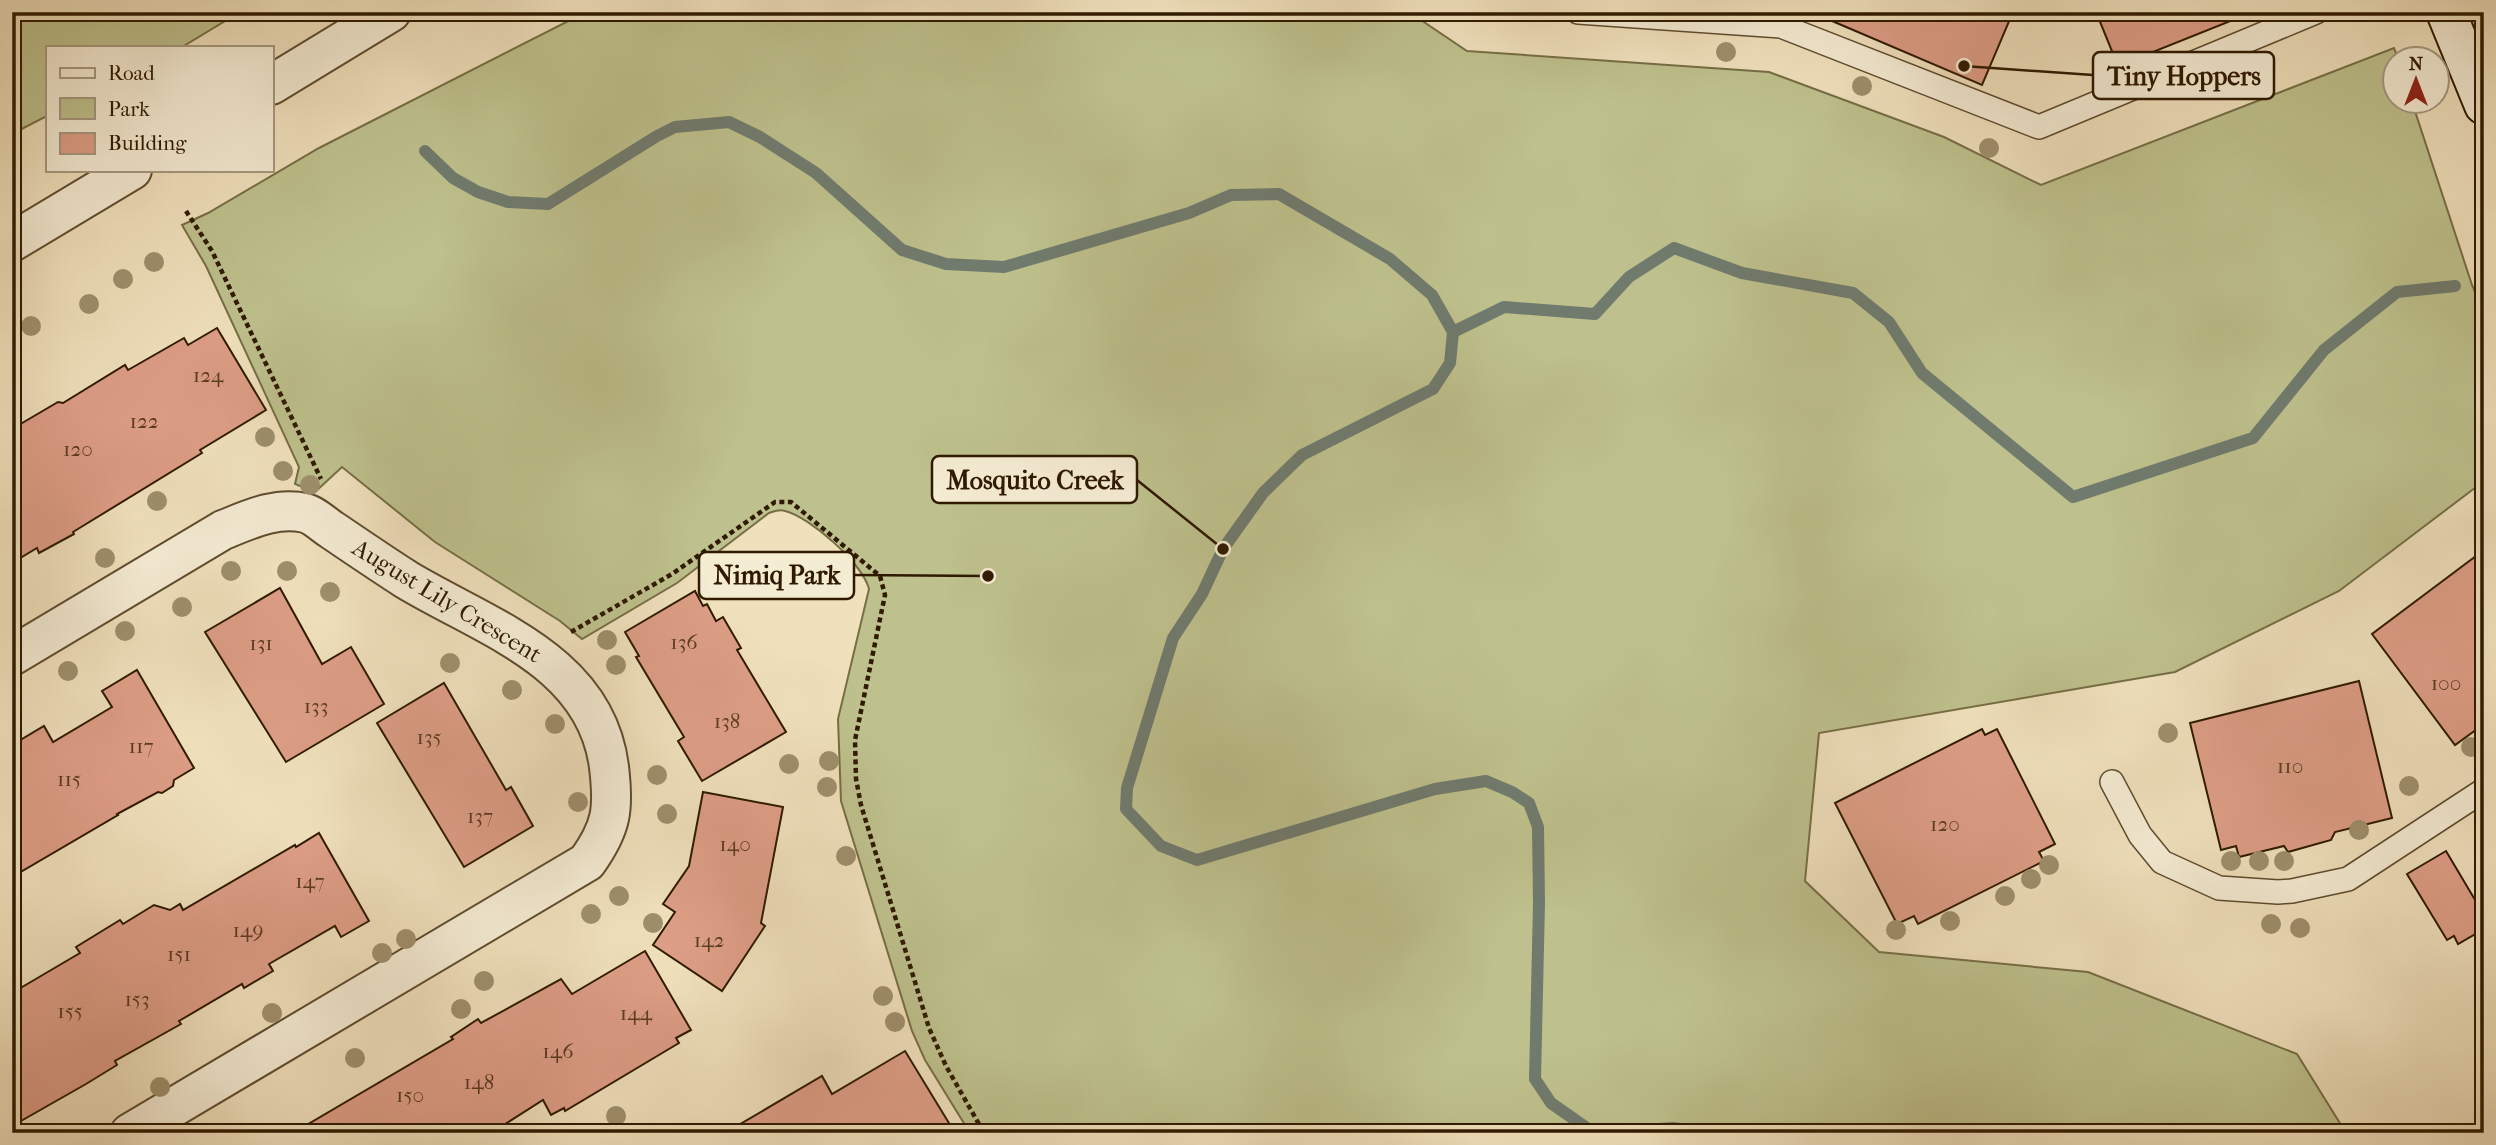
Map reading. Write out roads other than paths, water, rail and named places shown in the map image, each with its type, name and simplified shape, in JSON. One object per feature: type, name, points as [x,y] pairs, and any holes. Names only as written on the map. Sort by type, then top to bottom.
[{"type":"street","points":[[273,84],[391,12]]},
{"type":"street","points":[[2446,12],[2484,105]]},
{"type":"street","points":[[12,242],[129,172]]},
{"type":"street","name":"August Lily Crescent","points":[[12,656],[223,530],[258,516],[282,511],[306,513],[407,580],[542,656],[569,681],[587,704],[600,731],[608,761],[612,790],[611,816],[602,840],[587,862],[130,1133]]},
{"type":"lane","points":[[1578,12],[1781,26],[2039,127],[2316,12]]},
{"type":"lane","points":[[2112,782],[2140,835],[2162,862],[2219,888],[2278,892],[2348,879],[2484,790]]},
{"type":"waterway","points":[[425,151],[453,178],[478,192],[508,202],[548,204],[675,127],[729,122],[760,137],[816,173],[902,250],[946,264],[1004,267],[1189,213],[1231,195],[1279,194],[1390,259],[1432,295],[1453,332],[1450,363],[1433,389],[1302,455],[1263,493],[1223,549],[1202,594],[1173,638],[1127,788],[1126,809],[1161,846],[1197,860],[1435,789],[1486,781],[1512,792],[1529,803],[1538,827],[1535,1079],[1551,1103],[1591,1131],[1673,1128],[1707,1133]]},
{"type":"waterway","points":[[1453,332],[1504,307],[1595,314],[1629,277],[1674,248],[1742,273],[1853,293],[1889,322],[1922,373],[2073,497],[2253,438],[2324,350],[2397,292],[2455,286]]},
{"type":"place","name":"Tiny Hoppers","points":[[1964,66]]},
{"type":"place","name":"Mosquito Creek","points":[[1223,549]]},
{"type":"place","name":"Nimiq Park","points":[[988,576]]}]
